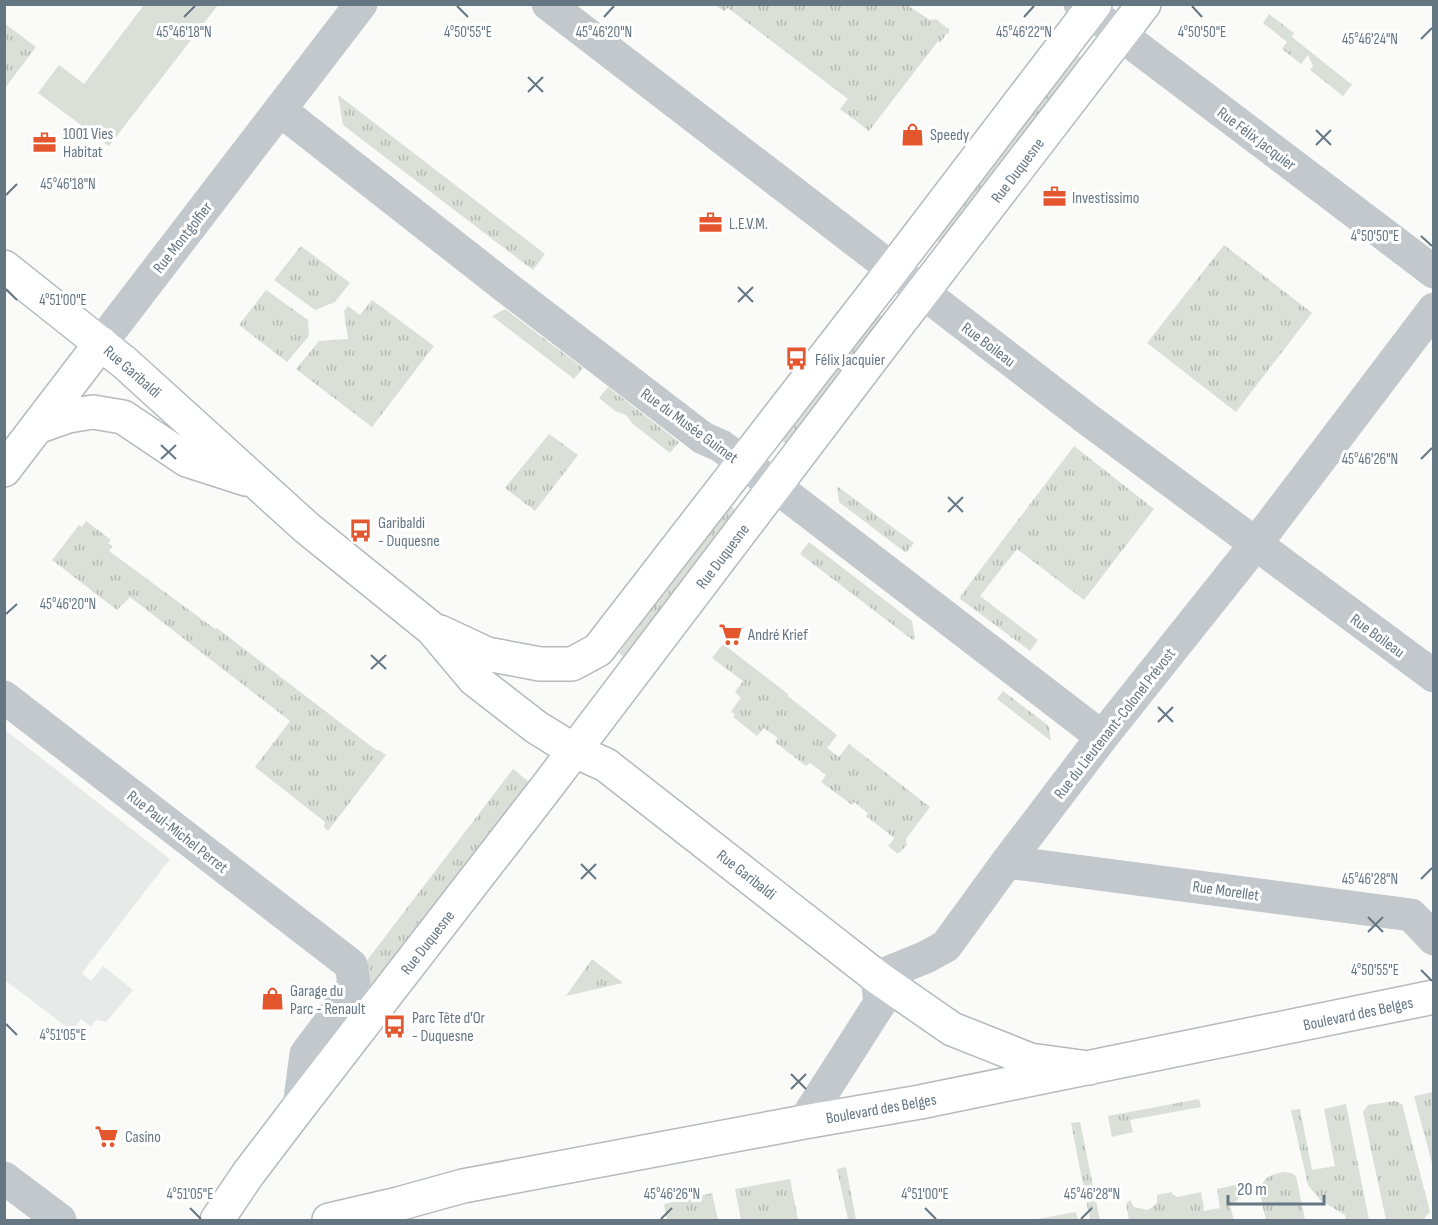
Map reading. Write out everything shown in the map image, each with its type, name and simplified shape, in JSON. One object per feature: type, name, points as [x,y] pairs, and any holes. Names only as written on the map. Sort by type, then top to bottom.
[{"type":"main road","name":"Rue Duquesne","points":[[217,1221],[248,1174],[299,1107],[1144,4]]},
{"type":"main road","points":[[743,464],[893,269],[1088,7]]},
{"type":"main road","name":"Rue Garibaldi","points":[[4,267],[125,363],[307,528],[432,629],[474,679],[536,727],[573,750],[606,765],[877,976],[952,1029],[1030,1060],[1089,1068]]},
{"type":"main road","name":"Rue Montgolfier","points":[[4,470],[101,343]]},
{"type":"main road","name":"Rue Garibaldi","points":[[37,427],[68,416],[93,412],[123,417],[187,460],[256,482]]},
{"type":"main road","name":"Rue Garibaldi","points":[[432,629],[487,654],[540,664],[572,664],[598,650],[743,464]]},
{"type":"main road","name":"Boulevard des Belges","points":[[329,1221],[463,1186],[879,1110],[1434,997]]},
{"type":"street","name":"Rue Montgolfier","points":[[101,343],[361,4]]},
{"type":"street","name":"Rue Boileau","points":[[549,4],[1086,418],[1434,676]]},
{"type":"street","name":"Rue Félix Jacquier","points":[[1088,7],[1120,35],[1434,272]]},
{"type":"street","name":"Rue du Musée Guimet","points":[[280,110],[507,288],[704,438],[721,447],[775,486],[1102,737]]},
{"type":"street","name":"Rue du Lieutenant-Colonel Prévost","points":[[877,976],[926,957],[946,946],[1102,737],[1255,545],[1434,309]]},
{"type":"street","name":"Rue Paul-Michel Perret","points":[[4,697],[351,965]]},
{"type":"street","name":"Rue Morellet","points":[[1007,862],[1411,915],[1434,939]]},
{"type":"street","name":"Rue Duquesne","points":[[299,1107],[306,1054],[354,984],[351,965]]},
{"type":"street","points":[[804,1122],[880,1003],[877,976]]},
{"type":"street","points":[[4,1178],[60,1221]]},
{"type":"shaded area","points":[[4,729],[170,859],[82,973],[91,981],[103,966],[133,990],[106,1022],[96,1020],[91,1027],[81,1019],[72,1031],[5,980]]},
{"type":"green space","points":[[144,5],[218,5],[109,146],[38,93],[59,65],[84,84]]},
{"type":"green space","points":[[715,5],[907,5],[930,20],[936,19],[949,28],[949,34],[947,33],[940,43],[938,41],[869,131],[840,109],[848,99],[728,8],[724,11]]},
{"type":"green space","points":[[1269,14],[1294,33],[1292,37],[1351,84],[1353,83],[1343,96],[1310,70],[1313,66],[1308,55],[1301,64],[1282,49],[1287,42],[1263,23]]},
{"type":"green space","points":[[4,23],[36,47],[5,88],[4,88]]},
{"type":"green space","points":[[1077,55],[1083,60],[941,244],[935,239]]},
{"type":"green space","points":[[338,95],[545,254],[533,270],[343,125]]},
{"type":"green space","points":[[1224,245],[1312,313],[1236,412],[1147,343]]},
{"type":"green space","points":[[301,246],[350,283],[335,302],[315,310],[274,280]]},
{"type":"green space","points":[[266,290],[308,320],[309,336],[287,362],[239,325]]},
{"type":"green space","points":[[372,300],[434,346],[372,427],[296,369],[319,341],[348,339],[344,311],[348,306],[360,315]]},
{"type":"green space","points":[[505,309],[583,368],[574,379],[492,316]]},
{"type":"green space","points":[[878,314],[884,318],[788,444],[781,440]]},
{"type":"green space","points":[[608,387],[679,442],[670,453],[633,424],[626,415],[615,411],[599,398]]},
{"type":"green space","points":[[549,434],[578,455],[535,511],[505,488]]},
{"type":"green space","points":[[1074,446],[1154,509],[1084,600],[1017,549],[980,596],[1038,640],[1030,651],[959,598]]},
{"type":"green space","points":[[837,486],[914,543],[906,553],[839,502]]},
{"type":"green space","points":[[731,506],[737,511],[625,658],[619,653]]},
{"type":"green space","points":[[86,521],[111,540],[108,543],[112,546],[109,551],[215,629],[217,628],[376,750],[386,755],[328,831],[324,827],[325,822],[255,767],[290,721],[130,597],[117,610],[52,560],[79,525],[82,527]]},
{"type":"green space","points":[[809,542],[912,621],[914,641],[800,554]]},
{"type":"green space","points":[[723,644],[837,735],[827,748],[839,757],[849,744],[930,807],[906,839],[907,845],[898,854],[888,846],[894,839],[893,837],[866,816],[868,813],[854,802],[852,805],[821,782],[826,775],[810,763],[806,766],[775,742],[778,738],[764,728],[757,736],[733,717],[735,715],[731,711],[741,698],[735,692],[743,681],[712,658]]},
{"type":"green space","points":[[1003,691],[1049,726],[1051,741],[997,699]]},
{"type":"green space","points":[[513,769],[529,782],[361,1000],[365,963]]},
{"type":"green space","points":[[592,959],[623,983],[566,996]]},
{"type":"green space","points":[[1434,1092],[1433,1167],[1414,1096]]},
{"type":"green space","points":[[1199,1099],[1201,1107],[1130,1120],[1133,1132],[1112,1137],[1108,1116]]},
{"type":"green space","points":[[1395,1101],[1402,1104],[1430,1212],[1423,1220],[1386,1220],[1363,1112],[1368,1105]]},
{"type":"green space","points":[[1346,1104],[1369,1220],[1346,1220],[1345,1215],[1320,1200],[1308,1185],[1291,1110],[1300,1109],[1312,1170],[1335,1166],[1324,1109]]},
{"type":"green space","points":[[1080,1122],[1100,1220],[1090,1220],[1071,1123]]},
{"type":"green space","points":[[846,1167],[856,1220],[848,1220],[837,1169]]},
{"type":"green space","points":[[1283,1172],[1296,1176],[1305,1220],[1266,1220],[1261,1196],[1263,1183],[1267,1178]]},
{"type":"green space","points":[[790,1179],[798,1220],[741,1220],[735,1189]]},
{"type":"green space","points":[[1239,1184],[1239,1197],[1230,1206],[1234,1220],[1129,1220],[1126,1204],[1130,1200],[1134,1207],[1148,1210],[1157,1203],[1157,1195],[1172,1192],[1177,1197],[1201,1192],[1204,1211],[1220,1208],[1217,1189]]},
{"type":"green space","points":[[712,1193],[718,1220],[667,1220],[664,1204]]},
{"type":"green space","points":[[1076,1212],[1078,1220],[1032,1220]]},
{"type":"place","name":"Speedy","points":[[912,134]]},
{"type":"place","name":"1001 Vies Habitat","points":[[45,142]]},
{"type":"place","name":"Investissimo","points":[[1054,197]]},
{"type":"place","name":"L.E.V.M.","points":[[711,223]]},
{"type":"place","name":"Félix Jacquier","points":[[797,359]]},
{"type":"place","name":"Garibaldi - Duquesne","points":[[360,531]]},
{"type":"place","name":"André Krief","points":[[730,634]]},
{"type":"place","name":"Garage du Parc - Renault","points":[[272,999]]},
{"type":"place","name":"Parc Tête d'Or - Duquesne","points":[[394,1026]]},
{"type":"place","name":"Casino","points":[[107,1136]]}]
